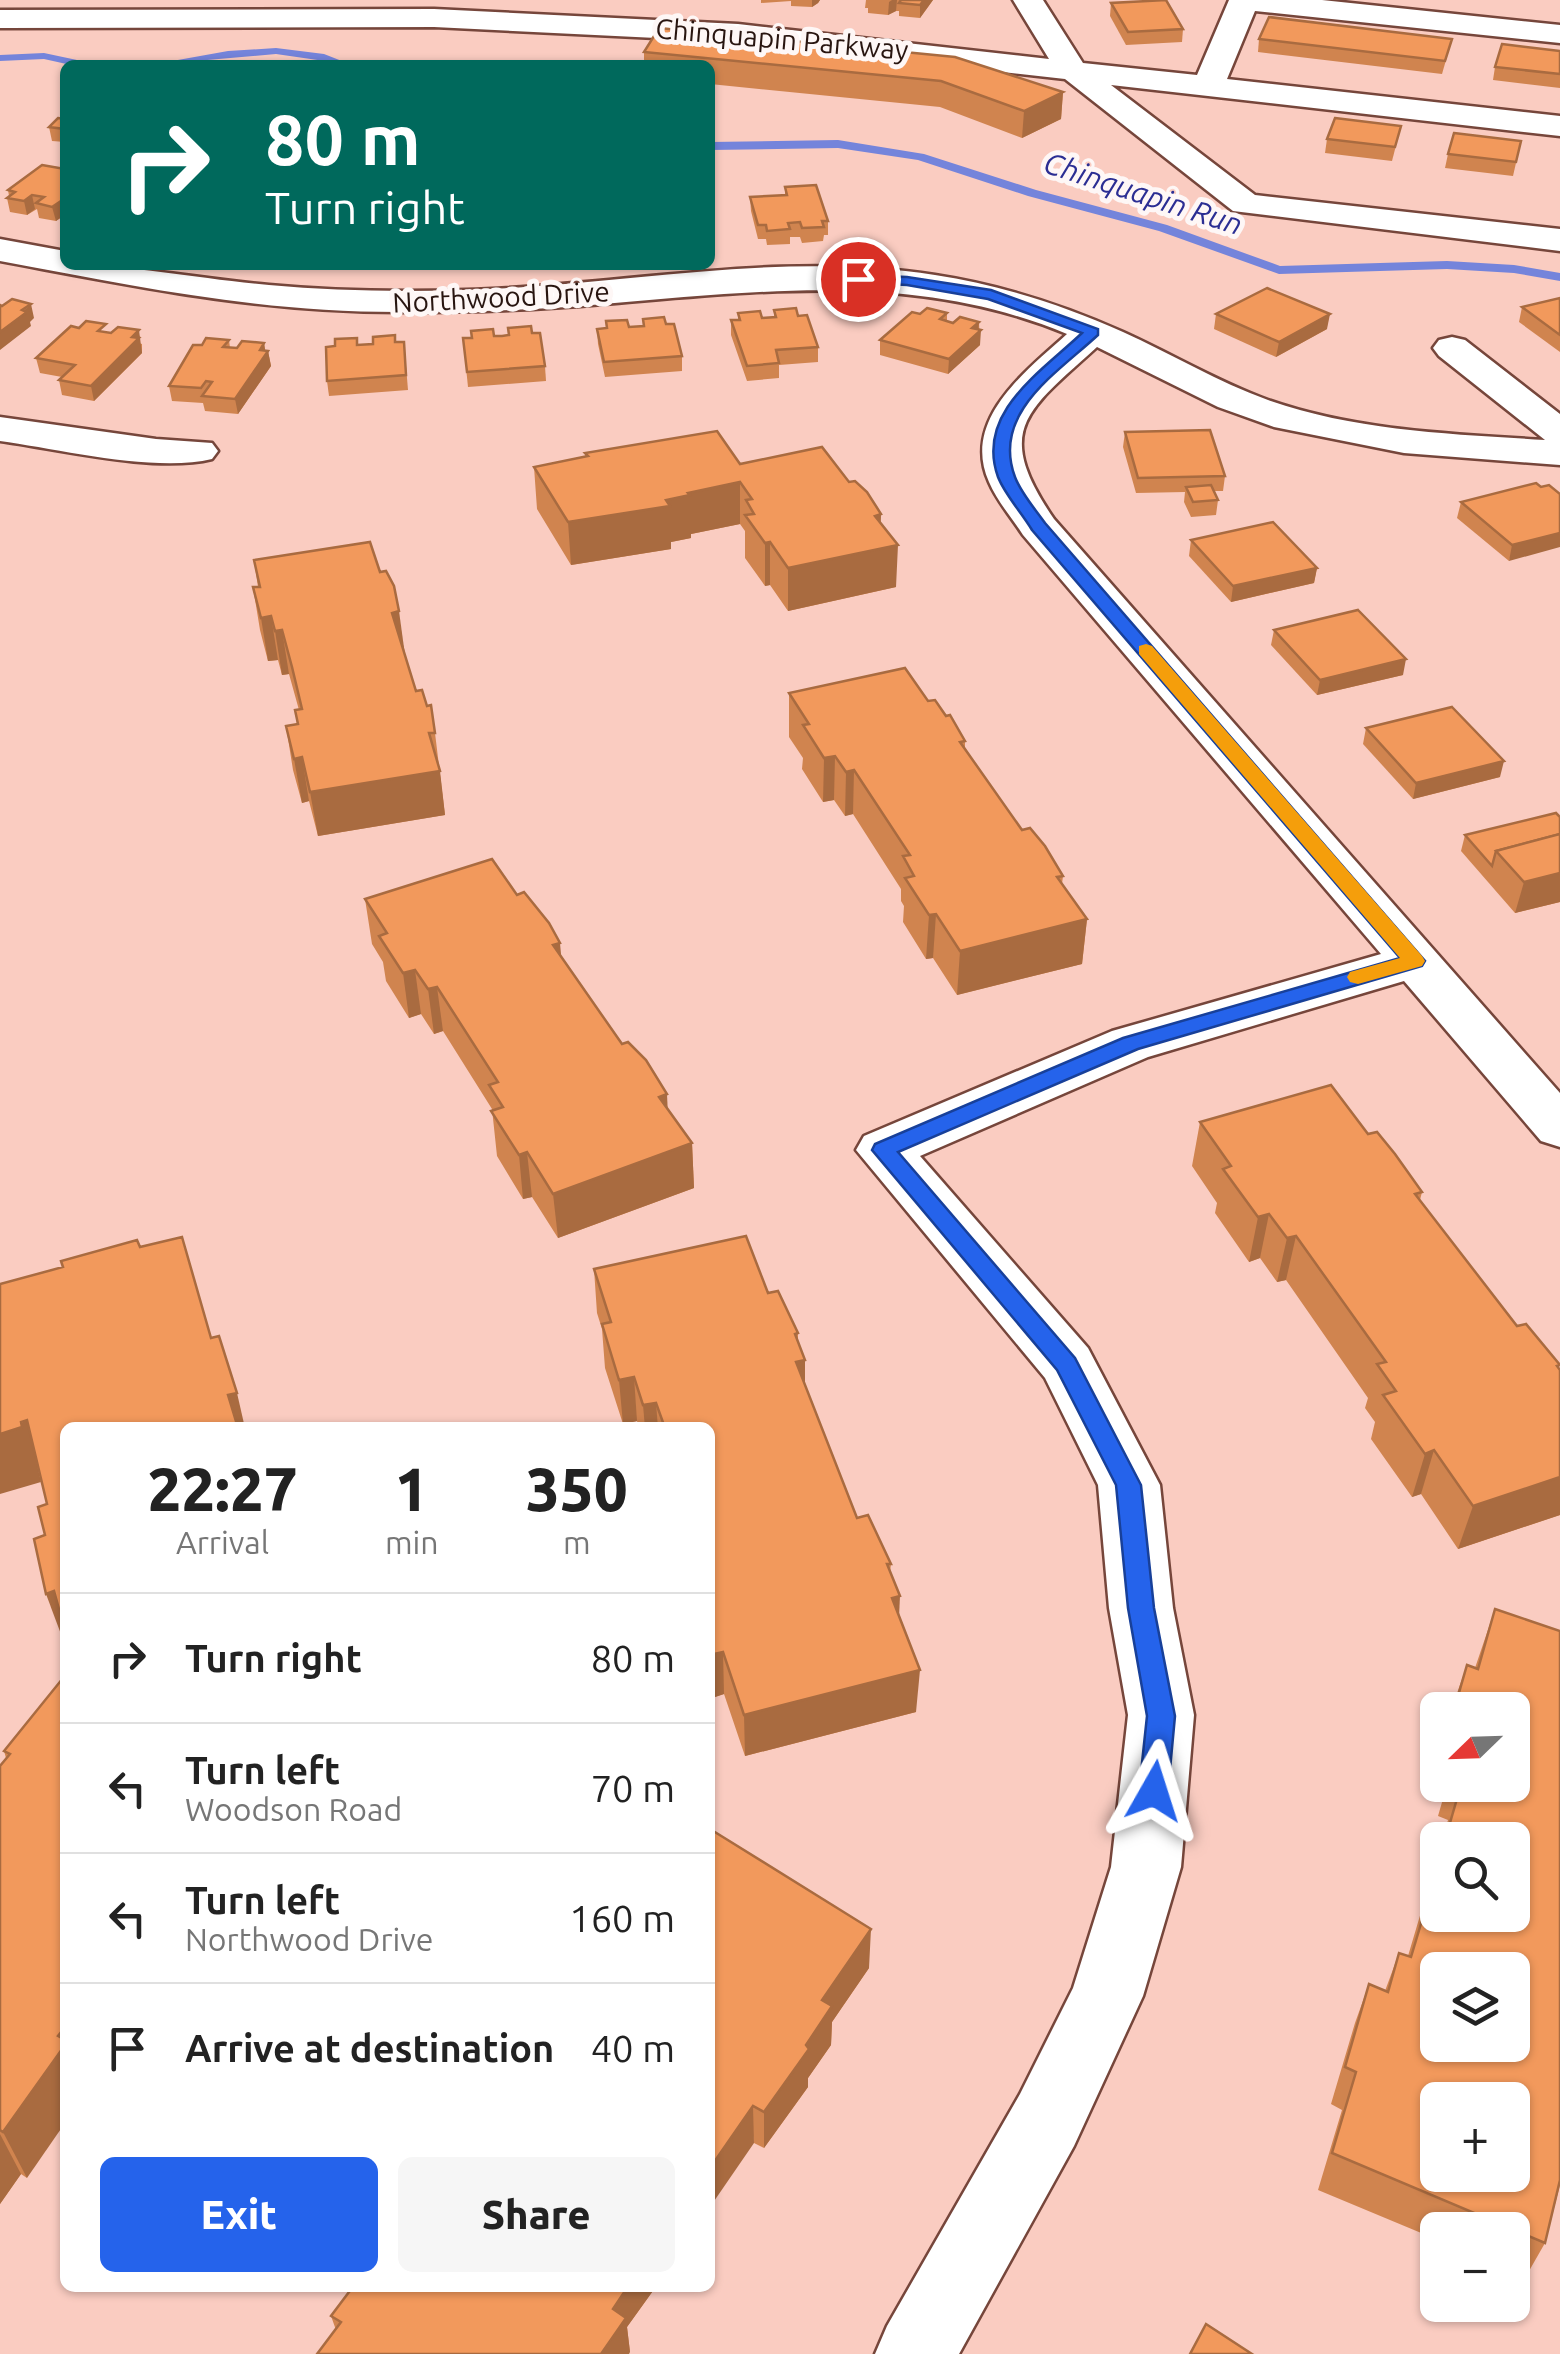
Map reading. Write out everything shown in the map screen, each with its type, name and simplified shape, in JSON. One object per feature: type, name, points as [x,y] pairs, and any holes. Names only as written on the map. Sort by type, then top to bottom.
[{"type":"street","points":[[1028,0],[1070,68],[1245,204],[1560,240]]},
{"type":"street","points":[[1210,84],[1238,2],[1479,12],[1560,34]]},
{"type":"street","name":"Chinquapin Parkway","points":[[0,19],[145,9],[564,11],[1560,126]]},
{"type":"street","points":[[0,250],[60,261]]},
{"type":"street","name":"Northwood Drive","points":[[101,270],[210,292],[366,303],[502,301],[782,280],[907,281],[991,295],[1092,332],[1254,408],[1410,441],[1560,453]]},
{"type":"street","points":[[1092,332],[1012,408],[1000,446],[1007,479],[1038,526],[1560,1128]]},
{"type":"street","points":[[1452,348],[1560,434]]},
{"type":"street","points":[[0,430],[156,452],[198,451]]},
{"type":"street","points":[[915,2354],[1047,2120],[1107,1996],[1146,1867],[1161,1716],[1141,1608],[1129,1485],[1066,1364],[883,1150],[1130,1044],[1414,961]]},
{"type":"building","points":[[924,0],[920,5],[899,3]]},
{"type":"building","points":[[1166,0],[1183,29],[1128,32],[1111,3]]},
{"type":"building","points":[[1269,17],[1452,39],[1445,61],[1259,39]]},
{"type":"building","points":[[659,28],[955,57],[1063,92],[1024,111],[941,81],[644,52]]},
{"type":"building","points":[[1502,44],[1560,51],[1560,74],[1495,67]]},
{"type":"building","points":[[58,118],[60,118],[60,128],[49,127]]},
{"type":"building","points":[[1335,118],[1401,126],[1395,147],[1327,139]]},
{"type":"building","points":[[1454,133],[1521,141],[1516,162],[1448,154]]},
{"type":"building","points":[[42,165],[60,168],[60,202],[52,207],[36,203],[44,197],[32,195],[24,201],[7,198],[15,192],[8,190]]},
{"type":"building","points":[[816,185],[828,221],[822,221],[824,227],[802,228],[800,222],[788,223],[790,229],[767,231],[766,225],[758,225],[750,197],[787,195],[785,187]]},
{"type":"building","points":[[1267,288],[1330,314],[1279,342],[1216,314]]},
{"type":"building","points":[[1560,298],[1560,335],[1522,307]]},
{"type":"building","points":[[12,299],[31,304],[22,310],[27,312],[0,332],[0,305]]},
{"type":"building","points":[[796,308],[798,316],[807,315],[818,347],[776,350],[779,363],[747,366],[731,320],[740,320],[738,313],[760,311],[762,318],[776,317],[774,310]]},
{"type":"building","points":[[927,308],[947,313],[940,319],[953,323],[960,317],[979,322],[972,328],[981,330],[949,359],[880,340],[912,312],[920,314]]},
{"type":"building","points":[[664,317],[666,324],[674,324],[682,356],[604,362],[597,329],[607,328],[606,321],[627,320],[629,327],[644,326],[643,319]]},
{"type":"building","points":[[86,321],[106,324],[98,331],[111,333],[118,327],[139,330],[132,337],[139,338],[91,386],[59,380],[75,365],[36,358],[71,326],[79,328]]},
{"type":"building","points":[[531,326],[532,333],[540,333],[545,366],[467,372],[463,338],[472,338],[471,331],[493,329],[494,336],[502,336],[509,335],[508,328]]},
{"type":"building","points":[[395,335],[395,342],[404,342],[406,375],[327,381],[326,347],[335,346],[335,339],[357,338],[357,345],[373,344],[373,337]]},
{"type":"building","points":[[206,338],[229,340],[223,347],[237,348],[242,341],[264,343],[260,350],[268,351],[235,399],[202,396],[212,382],[206,381],[201,388],[169,386],[193,345],[202,345]]},
{"type":"building","points":[[1210,430],[1225,476],[1138,478],[1125,432]]},
{"type":"building","points":[[717,431],[740,464],[822,447],[849,482],[855,481],[867,492],[881,514],[875,516],[898,545],[788,568],[745,515],[754,514],[746,500],[752,499],[740,482],[666,500],[670,506],[568,522],[534,467],[588,456],[585,453]]},
{"type":"building","points":[[1536,483],[1541,487],[1549,485],[1560,494],[1560,533],[1512,545],[1461,502]]},
{"type":"building","points":[[1211,485],[1218,500],[1193,502],[1186,487]]},
{"type":"building","points":[[1273,522],[1317,568],[1233,586],[1191,540]]},
{"type":"building","points":[[370,542],[380,572],[386,571],[394,586],[399,611],[392,613],[416,691],[422,690],[427,706],[431,705],[435,733],[429,733],[440,771],[310,792],[302,757],[294,759],[286,726],[298,724],[295,710],[302,709],[292,667],[282,630],[275,631],[271,616],[261,618],[253,587],[260,587],[254,560]]},
{"type":"building","points":[[1358,610],[1406,659],[1320,680],[1274,630]]},
{"type":"building","points":[[905,668],[928,701],[935,700],[946,716],[950,715],[965,741],[960,742],[1022,830],[1030,828],[1045,846],[1063,876],[1057,877],[1087,919],[960,951],[936,914],[929,915],[905,878],[914,876],[903,856],[910,855],[854,770],[846,772],[835,756],[824,758],[789,693]]},
{"type":"building","points":[[1452,707],[1504,761],[1416,783],[1366,728]]},
{"type":"building","points":[[1556,813],[1560,817],[1560,834],[1496,851],[1492,866],[1465,835]]},
{"type":"building","points":[[1560,834],[1560,873],[1524,882],[1496,851]]},
{"type":"building","points":[[492,859],[517,895],[524,892],[549,923],[560,943],[553,945],[622,1044],[628,1042],[646,1060],[667,1094],[659,1097],[692,1143],[553,1194],[527,1152],[519,1155],[491,1111],[503,1107],[489,1085],[498,1082],[437,987],[428,989],[415,970],[403,973],[379,936],[387,933],[365,899]]},
{"type":"building","points":[[1331,1085],[1368,1134],[1377,1132],[1395,1154],[1422,1192],[1415,1194],[1517,1326],[1526,1324],[1560,1365],[1560,1477],[1473,1506],[1434,1450],[1425,1454],[1383,1395],[1396,1391],[1377,1364],[1386,1362],[1296,1236],[1287,1238],[1269,1214],[1258,1217],[1223,1169],[1231,1166],[1200,1122]]},
{"type":"building","points":[[746,1236],[768,1293],[778,1291],[798,1333],[795,1334],[805,1360],[796,1362],[857,1518],[868,1515],[891,1564],[887,1564],[900,1596],[892,1598],[920,1670],[744,1715],[723,1652],[715,1654],[715,1422],[663,1422],[656,1403],[643,1405],[634,1377],[619,1380],[602,1324],[611,1322],[594,1269]]},
{"type":"building","points":[[182,1237],[211,1338],[219,1336],[237,1393],[228,1395],[236,1422],[60,1422],[60,1613],[54,1591],[46,1594],[34,1539],[45,1535],[38,1507],[47,1504],[27,1420],[21,1422],[22,1427],[0,1434],[0,1284],[63,1267],[61,1261],[137,1240],[140,1247]]},
{"type":"building","points":[[1495,1609],[1560,1631],[1560,2180],[1545,2243],[1530,2237],[1530,2212],[1472,2212],[1424,2192],[1530,2192],[1530,2082],[1420,2082],[1420,2190],[1332,2153],[1356,2072],[1345,2067],[1369,1984],[1388,1992],[1399,1953],[1411,1957],[1420,1927],[1420,1932],[1530,1932],[1530,1822],[1450,1822],[1456,1802],[1530,1802],[1530,1692],[1459,1692],[1467,1665],[1478,1669]]},
{"type":"building","points":[[60,1682],[60,2052],[3,2132],[0,1766],[10,1754],[4,1751]]},
{"type":"building","points":[[715,1832],[871,1929],[822,2000],[832,2006],[806,2045],[809,2049],[764,2112],[753,2106],[715,2161]]},
{"type":"building","points":[[349,2292],[624,2292],[613,2309],[626,2318],[601,2354],[317,2354],[341,2322],[331,2316]]},
{"type":"building","points":[[1206,2324],[1252,2354],[1190,2354]]},
{"type":"waterway","name":"Chinquapin Run","points":[[189,60],[276,51],[332,60]]},
{"type":"waterway","name":"Chinquapin Run","points":[[0,58],[44,56],[63,60]]},
{"type":"waterway","name":"Chinquapin Run","points":[[715,146],[838,144],[920,157],[1032,193],[1163,228],[1279,270],[1447,265],[1514,269],[1560,277]]},
{"type":"slow traffic","points":[[1146,650],[1414,961],[1358,977]]},
{"type":"route","points":[[858,279],[907,281],[991,295],[1092,332],[1012,408],[1000,446],[1007,479],[1038,526],[1414,961],[1130,1044],[883,1150],[1066,1364],[1129,1485],[1141,1608],[1161,1716],[1154,1791]]}]
